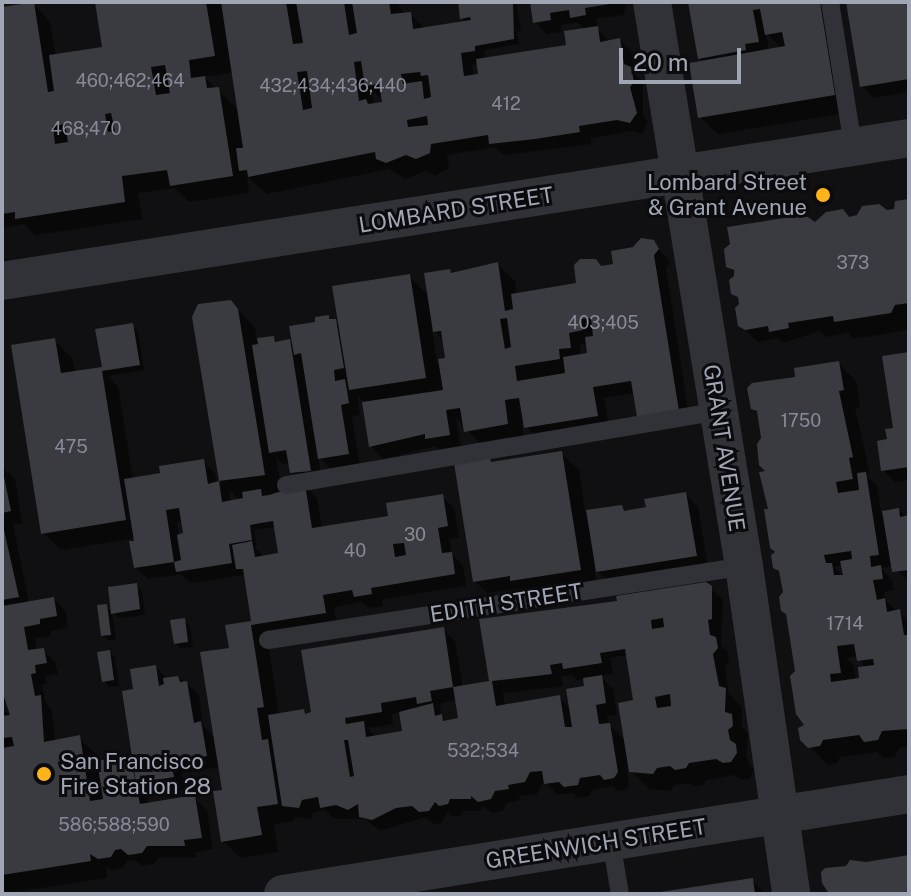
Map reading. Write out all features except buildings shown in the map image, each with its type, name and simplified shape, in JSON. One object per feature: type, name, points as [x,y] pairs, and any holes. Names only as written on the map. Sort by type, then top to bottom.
[{"type":"street","name":"GRANT AVENUE","points":[[652,2],[744,566],[791,894]]},
{"type":"street","name":"LOMBARD STREET","points":[[2,281],[909,138]]},
{"type":"street","name":"GREENWICH STREET","points":[[283,894],[909,794]]},
{"type":"lane","points":[[830,2],[853,146]]},
{"type":"lane","points":[[286,485],[719,411]]},
{"type":"lane","name":"EDITH STREET","points":[[268,640],[744,566]]},
{"type":"lane","points":[[611,841],[620,894]]},
{"type":"place","name":"Lombard Street & Grant Avenue","points":[[823,195]]},
{"type":"place","name":"San Francisco Fire Station 28","points":[[44,774]]}]
